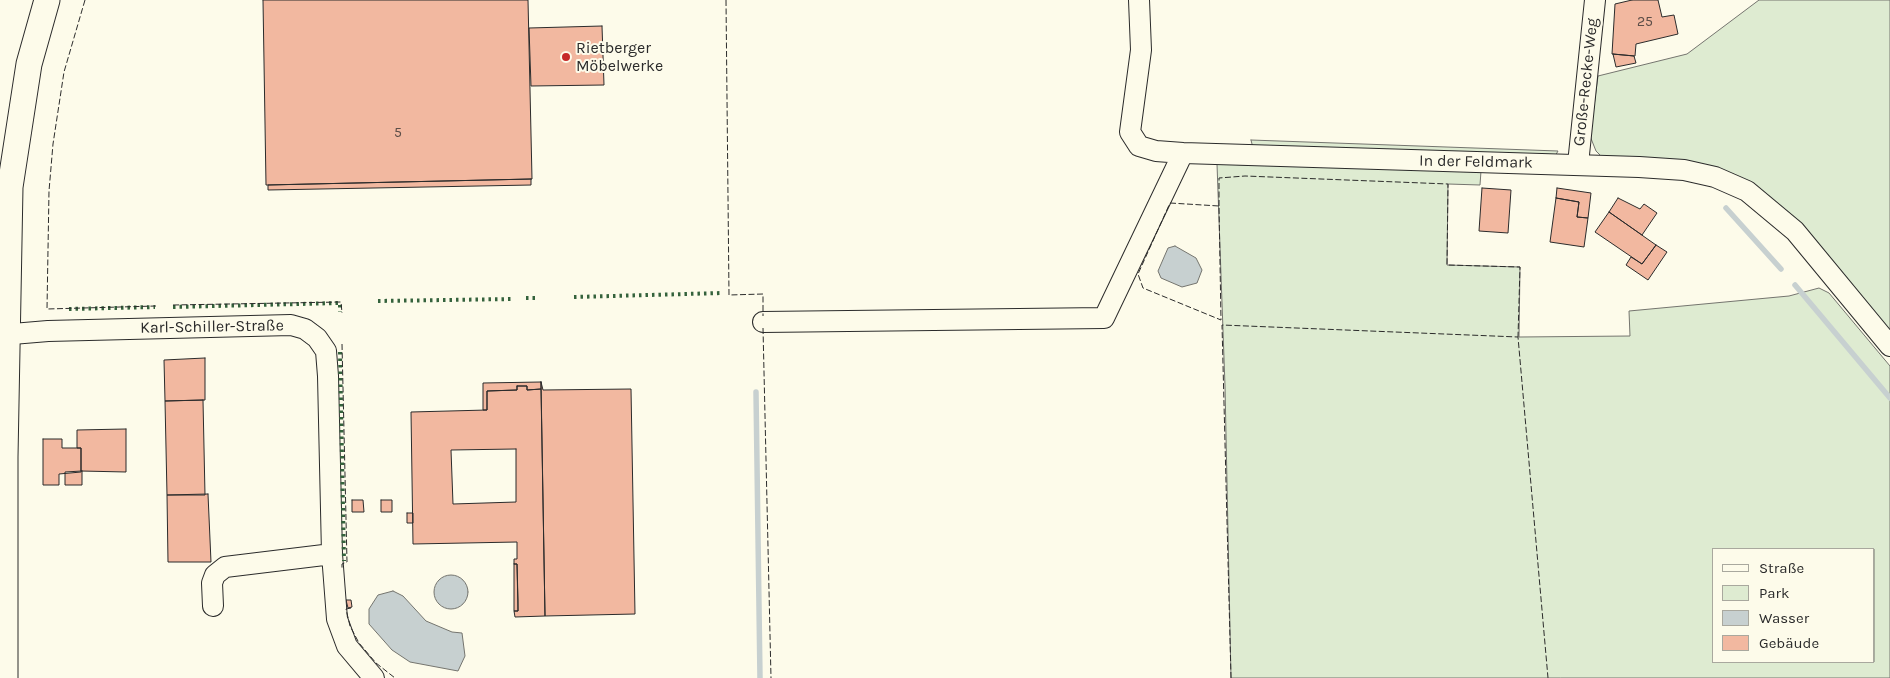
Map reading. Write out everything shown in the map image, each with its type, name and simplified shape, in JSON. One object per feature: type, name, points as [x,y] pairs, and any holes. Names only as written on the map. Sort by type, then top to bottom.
[{"type":"main road","points":[[5,678],[3,335],[10,187],[28,64],[47,0]]},
{"type":"street","name":"In der Feldmark","points":[[1140,0],[1141,50],[1130,132],[1139,146],[1156,151],[1183,153],[1578,164],[1684,170],[1716,177],[1747,190],[1795,231],[1890,346]]},
{"type":"street","name":"Große-Recke-Weg","points":[[1578,164],[1595,0]]},
{"type":"street","points":[[763,322],[1104,318],[1183,153]]},
{"type":"street","name":"Karl-Schiller-Straße","points":[[3,335],[48,330],[291,325],[305,329],[317,338],[326,351],[328,376],[332,554],[337,619],[347,646],[374,678]]},
{"type":"street","points":[[213,606],[212,583],[215,575],[225,567],[332,554]]},
{"type":"green space","points":[[1759,0],[1890,0],[1890,331],[1755,185],[1602,157],[1596,151],[1590,136],[1598,76],[1687,54]]},
{"type":"green space","points":[[1251,140],[1558,151],[1554,158],[1253,148]]},
{"type":"green space","points":[[1217,164],[1481,171],[1480,185],[1448,184],[1447,265],[1520,267],[1519,337],[1630,336],[1629,311],[1789,296],[1819,288],[1829,293],[1890,366],[1890,678],[1231,678],[1225,386]]},
{"type":"water","points":[[1175,246],[1196,258],[1202,270],[1197,283],[1182,287],[1161,278],[1158,271],[1168,248]]},
{"type":"water","points":[[451,575],[458,576],[463,580],[467,585],[467,599],[463,604],[458,608],[451,609],[444,608],[439,604],[435,599],[434,592],[435,585],[439,580],[444,576]]},
{"type":"water","points":[[393,591],[403,596],[426,621],[452,632],[462,633],[465,656],[458,671],[410,662],[392,650],[369,624],[369,609],[378,595]]},
{"type":"building","points":[[263,0],[528,0],[532,179],[266,185]]},
{"type":"building","points":[[1632,0],[1658,0],[1662,17],[1674,15],[1678,34],[1636,44],[1635,56],[1612,54],[1615,4]]},
{"type":"building","name":"Rietberger Möbelwerke","points":[[602,26],[604,85],[531,86],[529,28]]},
{"type":"building","points":[[1613,54],[1634,56],[1636,63],[1616,67]]},
{"type":"building","points":[[531,179],[531,185],[268,190],[268,185]]},
{"type":"building","points":[[1482,188],[1511,190],[1508,233],[1479,231]]},
{"type":"building","points":[[1557,188],[1591,193],[1588,218],[1577,217],[1579,202],[1556,198]]},
{"type":"building","points":[[1556,198],[1579,202],[1577,217],[1588,218],[1584,247],[1550,242]]},
{"type":"building","points":[[1618,198],[1640,209],[1644,204],[1657,213],[1642,235],[1609,212]]},
{"type":"building","points":[[1609,212],[1656,245],[1642,264],[1595,232]]},
{"type":"building","points":[[1656,245],[1667,252],[1648,280],[1626,265],[1631,257],[1642,264]]},
{"type":"building","points":[[205,358],[205,400],[165,401],[164,360]]},
{"type":"building","points":[[541,382],[543,390],[631,389],[635,614],[545,616]]},
{"type":"building","points":[[541,382],[541,389],[527,390],[527,386],[517,386],[517,390],[487,391],[487,410],[483,410],[483,383]]},
{"type":"building","points":[[517,386],[527,386],[527,390],[541,389],[545,616],[515,617],[514,611],[518,611],[517,564],[514,564],[514,559],[517,559],[517,542],[413,544],[411,412],[487,410],[487,391],[517,390]],"holes":[[[516,449],[516,502],[453,504],[451,450]]]},
{"type":"building","points":[[203,400],[205,495],[167,495],[165,401]]},
{"type":"building","points":[[126,429],[126,472],[81,471],[81,448],[77,448],[77,430]]},
{"type":"building","points":[[43,439],[62,439],[62,448],[81,448],[81,472],[59,474],[59,485],[43,485]]},
{"type":"building","points":[[82,471],[82,485],[65,485],[65,472]]},
{"type":"building","points":[[208,494],[211,562],[168,562],[167,495]]},
{"type":"building","points":[[352,500],[363,500],[364,512],[352,512]]},
{"type":"building","points":[[381,500],[392,500],[392,512],[381,512]]},
{"type":"building","points":[[407,513],[413,513],[413,523],[407,523]]},
{"type":"building","points":[[514,564],[517,564],[518,611],[514,611]]},
{"type":"building","points":[[346,600],[351,600],[352,607],[348,608]]},
{"type":"waterway","points":[[1726,208],[1781,269]]},
{"type":"waterway","points":[[1795,285],[1890,398]]},
{"type":"waterway","points":[[756,392],[760,678]]},
{"type":"hedge","points":[[574,297],[723,293]]},
{"type":"hedge","points":[[526,298],[537,298]]},
{"type":"hedge","points":[[378,301],[513,299]]},
{"type":"hedge","points":[[173,307],[340,303],[340,312]]},
{"type":"hedge","points":[[69,309],[155,307]]},
{"type":"hedge","points":[[340,352],[344,561]]},
{"type":"fence","points":[[85,0],[64,72],[53,144],[49,191],[47,309],[156,306]]},
{"type":"fence","points":[[726,0],[729,295],[763,294],[763,316]]},
{"type":"fence","points":[[1219,206],[1219,178],[1245,176],[1448,184],[1447,265],[1520,267],[1518,337]]},
{"type":"fence","points":[[1170,203],[1219,206],[1221,320],[1143,288],[1138,274],[1170,203]]},
{"type":"fence","points":[[173,305],[341,302],[342,313]]},
{"type":"fence","points":[[1231,678],[1222,325],[1518,337],[1548,678]]},
{"type":"fence","points":[[763,328],[771,678]]},
{"type":"fence","points":[[342,344],[347,562],[342,564],[342,568]]},
{"type":"fence","points":[[351,608],[346,609],[350,626],[359,643],[376,663],[395,678]]},
{"type":"place","name":"Rietberger Möbelwerke","points":[[566,57]]}]
